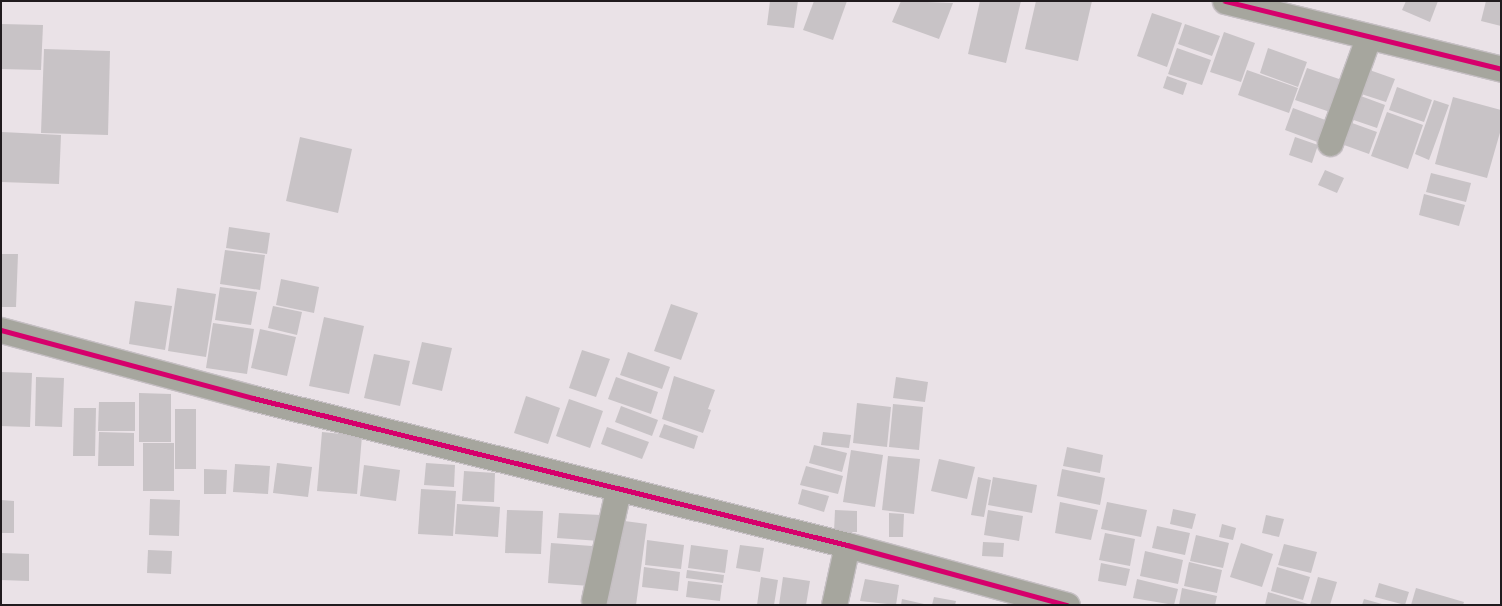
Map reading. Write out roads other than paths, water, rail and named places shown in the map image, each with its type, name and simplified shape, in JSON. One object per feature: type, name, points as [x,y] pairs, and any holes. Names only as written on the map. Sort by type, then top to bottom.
[{"type":"street","points":[[1225,1],[1368,38],[1501,69]]},
{"type":"street","points":[[1330,143],[1368,38]]},
{"type":"street","points":[[1,330],[253,398],[618,490],[847,545],[1067,605]]},
{"type":"street","points":[[594,600],[618,490]]},
{"type":"street","points":[[834,605],[847,545]]}]
